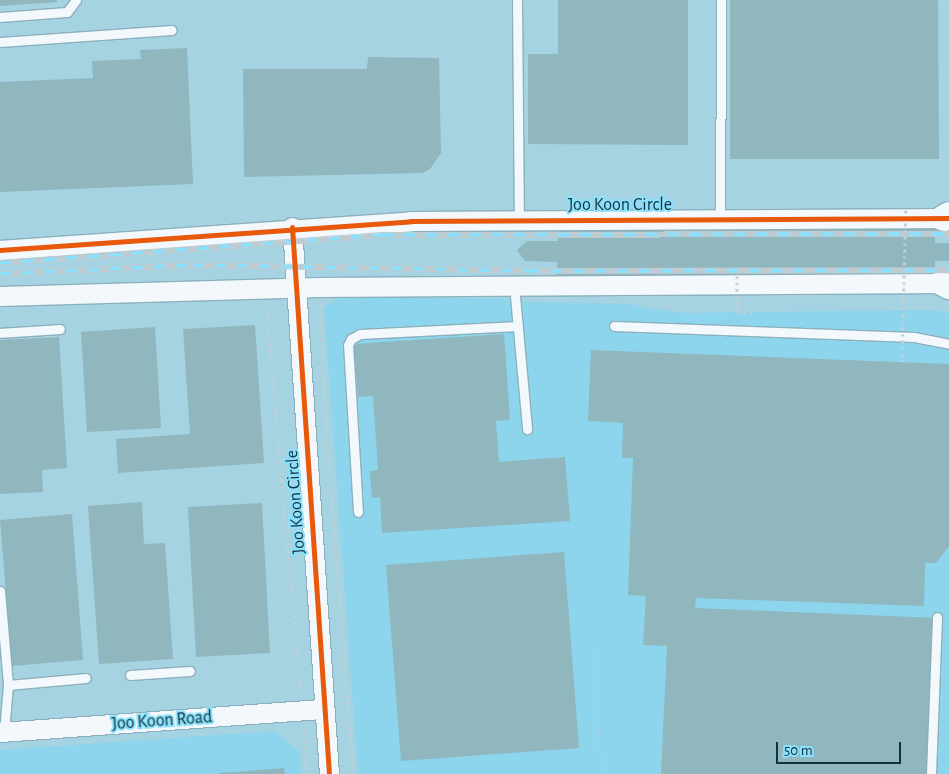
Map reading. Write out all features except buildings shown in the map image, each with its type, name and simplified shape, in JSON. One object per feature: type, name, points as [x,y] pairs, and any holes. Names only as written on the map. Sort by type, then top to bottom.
[{"type":"street","name":"Joo Koon Circle","points":[[0,250],[292,228],[519,220],[947,217]]},
{"type":"street","name":"Joo Koon Circle","points":[[292,228],[329,774]]},
{"type":"street","points":[[0,296],[297,288],[514,285],[947,284]]},
{"type":"street","name":"Joo Koon Road","points":[[2,732],[324,709]]},
{"type":"lane","points":[[0,17],[67,12],[76,0]]},
{"type":"lane","points":[[517,0],[519,220]]},
{"type":"lane","points":[[720,218],[721,0]]},
{"type":"lane","points":[[0,42],[172,30]]},
{"type":"lane","points":[[514,285],[527,429]]},
{"type":"lane","points":[[358,512],[348,345],[351,339],[360,334],[518,326]]},
{"type":"lane","points":[[614,326],[914,337],[949,344]]},
{"type":"lane","points":[[0,333],[60,329]]},
{"type":"lane","points":[[0,591],[8,685],[2,732]]},
{"type":"lane","points":[[931,774],[938,617]]},
{"type":"lane","points":[[130,675],[190,671]]},
{"type":"lane","points":[[8,685],[86,678]]},
{"type":"path","points":[[902,362],[906,198]]},
{"type":"path","points":[[737,276],[737,312],[751,313]]},
{"type":"path","points":[[266,304],[269,311],[307,774]]},
{"type":"path","points":[[322,304],[320,312],[328,442],[353,774]]},
{"type":"shaded area","points":[[340,297],[522,299],[523,302],[627,304],[680,313],[936,310],[949,314],[949,774],[602,774],[583,519],[601,774],[358,774],[324,307]]},
{"type":"shaded area","points":[[275,731],[300,752],[301,774],[0,774],[0,750]]},
{"type":"railway","points":[[0,263],[382,235],[949,234]]},
{"type":"railway","points":[[0,274],[193,265],[529,271],[949,270]]},
{"type":"cycle path","points":[[0,250],[410,221],[949,218]]},
{"type":"cycle path","points":[[292,227],[329,774]]}]
